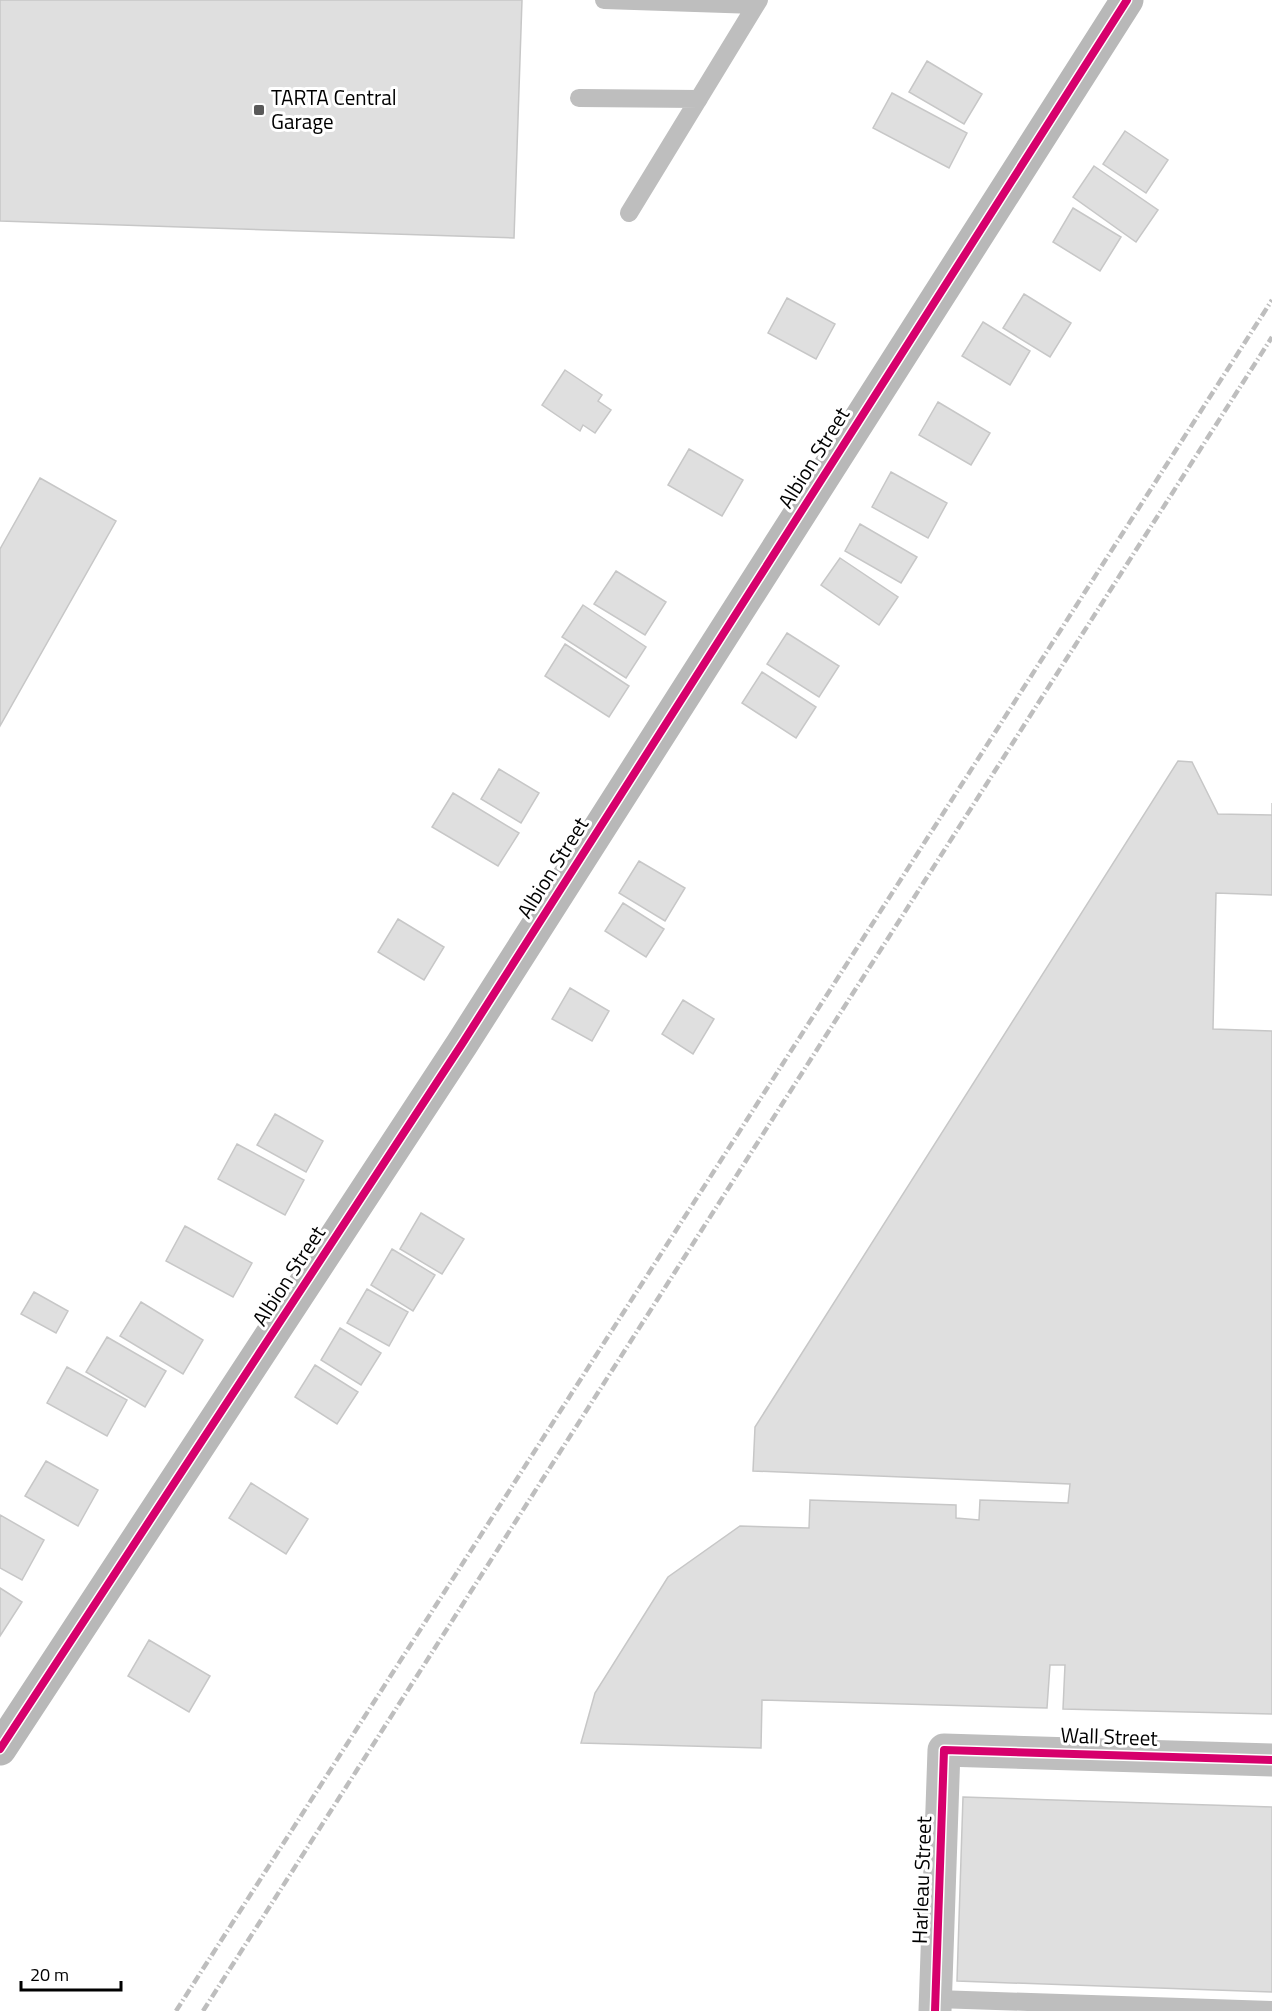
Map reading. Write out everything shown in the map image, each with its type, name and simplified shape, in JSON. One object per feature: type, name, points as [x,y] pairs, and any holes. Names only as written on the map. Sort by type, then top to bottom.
[{"type":"street","name":"Albion Street","points":[[0,1749],[462,1044],[1127,0]]},
{"type":"street","name":"Wall Street","points":[[944,1750],[1272,1760]]},
{"type":"street","name":"Harleau Street","points":[[935,2005],[944,1750]]},
{"type":"lane","points":[[604,0],[758,2]]},
{"type":"lane","points":[[629,213],[758,2]]},
{"type":"lane","points":[[579,98],[699,99]]},
{"type":"lane","points":[[935,2005],[1272,2010]]},
{"type":"building","name":"TARTA Central Garage","points":[[0,0],[522,0],[514,238],[0,221]]},
{"type":"building","points":[[927,61],[982,94],[964,124],[909,92]]},
{"type":"building","points":[[892,93],[967,133],[949,168],[873,128]]},
{"type":"building","points":[[1125,131],[1168,160],[1146,193],[1103,164]]},
{"type":"building","points":[[1094,166],[1158,210],[1136,242],[1073,197]]},
{"type":"building","points":[[1073,208],[1121,237],[1100,271],[1053,242]]},
{"type":"building","points":[[1024,294],[1071,323],[1050,357],[1003,328]]},
{"type":"building","points":[[787,298],[835,324],[816,359],[768,333]]},
{"type":"building","points":[[983,322],[1030,351],[1010,385],[962,356]]},
{"type":"building","points":[[565,370],[602,395],[598,401],[611,410],[595,433],[583,425],[580,431],[542,405]]},
{"type":"building","points":[[938,402],[990,433],[971,465],[919,435]]},
{"type":"building","points":[[689,449],[743,480],[722,516],[668,485]]},
{"type":"building","points":[[891,472],[947,503],[928,538],[872,507]]},
{"type":"building","points":[[40,478],[116,521],[0,726],[0,549]]},
{"type":"building","points":[[860,524],[917,557],[901,583],[845,551]]},
{"type":"building","points":[[840,558],[898,597],[879,625],[821,585]]},
{"type":"building","points":[[616,571],[666,602],[645,635],[594,604]]},
{"type":"building","points":[[583,605],[646,647],[626,678],[562,637]]},
{"type":"building","points":[[787,633],[839,666],[819,697],[767,664]]},
{"type":"building","points":[[565,644],[629,686],[609,717],[545,676]]},
{"type":"building","points":[[762,672],[816,707],[796,738],[742,703]]},
{"type":"building","points":[[1178,761],[1192,762],[1218,814],[1272,815],[1272,895],[1216,893],[1213,1029],[1272,1031],[1272,1714],[1063,1709],[1065,1665],[1050,1665],[1047,1708],[762,1700],[761,1748],[581,1743],[595,1693],[668,1577],[740,1526],[809,1528],[810,1500],[956,1505],[956,1518],[979,1520],[980,1500],[1068,1503],[1070,1484],[753,1471],[755,1427]]},
{"type":"building","points":[[499,769],[539,793],[521,823],[481,799]]},
{"type":"building","points":[[453,793],[519,833],[498,866],[432,827]]},
{"type":"building","points":[[639,861],[685,888],[665,921],[619,893]]},
{"type":"building","points":[[623,903],[664,929],[646,957],[605,931]]},
{"type":"building","points":[[398,919],[444,947],[424,980],[378,952]]},
{"type":"building","points":[[570,988],[609,1011],[592,1041],[552,1019]]},
{"type":"building","points":[[683,1000],[714,1019],[693,1054],[662,1034]]},
{"type":"building","points":[[275,1114],[323,1141],[306,1172],[257,1145]]},
{"type":"building","points":[[237,1144],[304,1180],[285,1215],[218,1179]]},
{"type":"building","points":[[421,1213],[464,1239],[442,1274],[400,1249]]},
{"type":"building","points":[[185,1226],[252,1263],[233,1297],[166,1261]]},
{"type":"building","points":[[392,1249],[435,1275],[413,1311],[371,1285]]},
{"type":"building","points":[[367,1289],[408,1312],[389,1346],[347,1323]]},
{"type":"building","points":[[34,1292],[68,1311],[56,1333],[21,1314]]},
{"type":"building","points":[[141,1302],[203,1340],[183,1374],[120,1336]]},
{"type":"building","points":[[340,1328],[381,1353],[361,1385],[321,1360]]},
{"type":"building","points":[[107,1337],[166,1371],[145,1407],[86,1372]]},
{"type":"building","points":[[315,1365],[358,1392],[337,1424],[295,1397]]},
{"type":"building","points":[[67,1367],[127,1400],[107,1436],[47,1403]]},
{"type":"building","points":[[46,1461],[98,1490],[78,1526],[25,1496]]},
{"type":"building","points":[[251,1483],[308,1519],[286,1554],[229,1518]]},
{"type":"building","points":[[0,1515],[44,1540],[22,1580],[0,1568]]},
{"type":"building","points":[[0,1588],[22,1602],[0,1636]]},
{"type":"building","points":[[149,1640],[210,1676],[189,1712],[128,1676]]},
{"type":"building","points":[[963,1797],[1272,1807],[1272,1992],[957,1981]]},
{"type":"railway","points":[[176,2011],[1272,300]]},
{"type":"railway","points":[[203,2011],[1272,337]]},
{"type":"cycle path","points":[[0,1749],[462,1044],[1127,0]]},
{"type":"cycle path","points":[[935,2011],[944,1750],[1272,1760]]},
{"type":"place","name":"TARTA Central Garage","points":[[259,110]]}]
